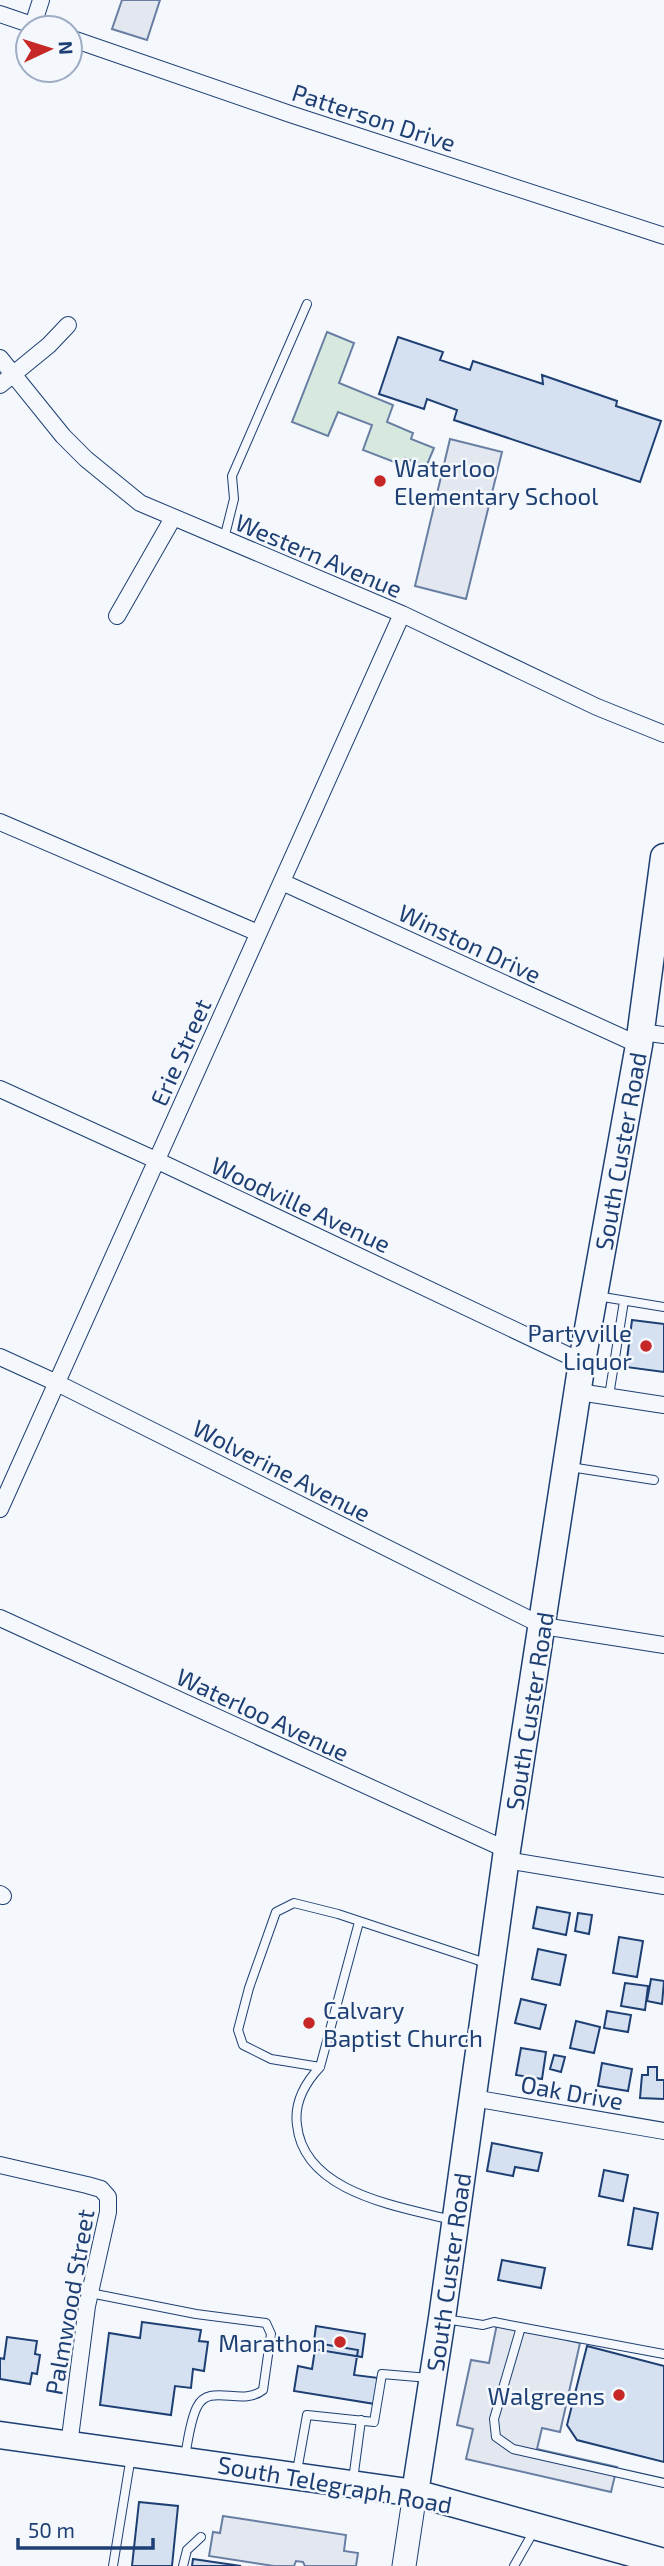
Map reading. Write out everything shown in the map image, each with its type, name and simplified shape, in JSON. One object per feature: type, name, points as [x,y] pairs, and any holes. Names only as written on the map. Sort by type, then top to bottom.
[{"type":"main road","name":"South Custer Road","points":[[415,2493],[507,1855],[582,1362],[648,1037],[664,856]]},
{"type":"main road","name":"South Telegraph Road","points":[[0,2435],[415,2493],[664,2562]]},
{"type":"street","name":"Patterson Drive","points":[[84,43],[290,114],[664,236]]},
{"type":"street","points":[[0,385],[49,345],[68,325]]},
{"type":"street","name":"Western Avenue","points":[[0,358],[86,459],[140,503],[402,614],[597,707],[664,734]]},
{"type":"street","points":[[117,616],[173,518]]},
{"type":"street","name":"Erie Street","points":[[0,1509],[402,614]]},
{"type":"street","points":[[0,822],[258,933]]},
{"type":"street","name":"Winston Drive","points":[[282,881],[648,1037]]},
{"type":"street","name":"Woodville Avenue","points":[[0,1089],[582,1362]]},
{"type":"street","name":"Wolverine Avenue","points":[[0,1357],[543,1626],[664,1645]]},
{"type":"street","points":[[579,1392],[664,1405]]},
{"type":"street","name":"Waterloo Avenue","points":[[0,1618],[507,1855],[664,1886]]},
{"type":"street","name":"Oak Drive","points":[[473,2098],[664,2131]]},
{"type":"street","name":"Palmwood Street","points":[[0,2165],[87,2185],[105,2193],[109,2204],[90,2293],[69,2445]]},
{"type":"street","name":"South Custer Road","points":[[404,2566],[415,2493]]},
{"type":"lane","points":[[224,539],[234,499],[232,476],[307,304]]},
{"type":"lane","points":[[594,1296],[664,1307]]},
{"type":"lane","points":[[609,1396],[624,1301]]},
{"type":"lane","points":[[567,1466],[653,1480]]},
{"type":"lane","points":[[320,2067],[271,2059],[243,2045],[238,2030],[249,1988],[276,1912],[294,1903],[338,1914],[491,1965]]},
{"type":"lane","points":[[359,1922],[320,2067],[307,2081],[296,2113],[298,2138],[309,2160],[334,2182],[384,2202],[455,2221]]},
{"type":"lane","points":[[90,2293],[196,2314],[266,2323],[271,2334],[263,2390],[255,2397],[205,2397],[197,2406],[185,2460]]},
{"type":"lane","points":[[442,2318],[483,2325],[494,2322],[664,2354]]},
{"type":"lane","points":[[521,2327],[494,2419],[496,2437],[513,2449],[664,2483]]},
{"type":"lane","points":[[297,2476],[307,2415],[374,2422],[382,2374],[432,2378]]},
{"type":"lane","points":[[352,2484],[361,2420]]},
{"type":"lane","points":[[113,2566],[132,2453]]},
{"type":"lane","points":[[514,2566],[536,2526]]},
{"type":"lane","points":[[183,2566],[187,2550],[201,2537]]},
{"type":"shaded area","points":[[122,0],[160,0],[147,40],[112,29]]},
{"type":"shaded area","points":[[327,332],[354,343],[339,383],[393,405],[387,422],[413,433],[411,439],[434,448],[426,467],[405,458],[402,465],[363,450],[372,425],[338,412],[328,436],[292,422]]},
{"type":"shaded area","points":[[450,439],[502,452],[466,599],[415,586]]},
{"type":"shaded area","points":[[497,2324],[580,2343],[560,2432],[542,2428],[537,2449],[617,2467],[611,2492],[466,2459],[473,2429],[457,2425],[471,2360],[489,2363]]},
{"type":"shaded area","points":[[223,2516],[346,2535],[344,2551],[358,2553],[356,2566],[305,2566],[303,2562],[296,2561],[294,2566],[274,2566],[209,2556],[213,2532],[220,2533]]},
{"type":"building","points":[[398,337],[443,352],[440,360],[470,370],[473,361],[543,384],[542,375],[617,401],[616,406],[661,421],[640,482],[454,420],[457,410],[427,399],[424,409],[379,394]]},
{"type":"building","name":"Partyville Liquor","points":[[632,1320],[664,1324],[664,1372],[626,1367]]},
{"type":"building","points":[[537,1907],[570,1913],[566,1935],[533,1928]]},
{"type":"building","points":[[578,1913],[592,1915],[589,1934],[575,1931]]},
{"type":"building","points":[[619,1937],[643,1941],[637,1977],[613,1973]]},
{"type":"building","points":[[538,1949],[566,1955],[560,1985],[532,1979]]},
{"type":"building","points":[[651,1979],[664,1981],[662,2004],[647,2001]]},
{"type":"building","points":[[625,1983],[648,1986],[645,2010],[621,2006]]},
{"type":"building","points":[[521,1999],[546,2005],[540,2029],[515,2023]]},
{"type":"building","points":[[607,2011],[631,2015],[628,2032],[604,2028]]},
{"type":"building","points":[[576,2021],[600,2027],[594,2053],[570,2048]]},
{"type":"building","points":[[521,2048],[546,2052],[542,2079],[516,2075]]},
{"type":"building","points":[[554,2055],[565,2057],[561,2072],[550,2069]]},
{"type":"building","points":[[602,2063],[632,2069],[628,2091],[598,2086]]},
{"type":"building","points":[[648,2067],[657,2067],[657,2080],[664,2080],[664,2099],[640,2098],[642,2075],[648,2075]]},
{"type":"building","points":[[492,2143],[542,2153],[538,2171],[515,2167],[513,2176],[487,2171]]},
{"type":"building","points":[[604,2170],[628,2175],[623,2201],[599,2196]]},
{"type":"building","points":[[634,2208],[658,2213],[652,2249],[628,2245]]},
{"type":"building","points":[[502,2260],[545,2268],[541,2288],[498,2280]]},
{"type":"building","points":[[142,2322],[201,2330],[199,2341],[208,2342],[204,2371],[193,2369],[191,2388],[175,2386],[171,2415],[100,2405],[109,2333],[140,2338]]},
{"type":"building","points":[[316,2326],[365,2334],[362,2357],[313,2349]]},
{"type":"building","points":[[7,2337],[37,2341],[35,2354],[40,2355],[37,2374],[32,2373],[30,2384],[0,2379],[0,2358],[4,2359]]},
{"type":"building","points":[[316,2343],[358,2350],[354,2375],[379,2378],[375,2404],[294,2391],[298,2366],[312,2369]]},
{"type":"building","name":"Walgreens","points":[[587,2346],[664,2366],[664,2462],[577,2440],[567,2425]]},
{"type":"building","points":[[139,2502],[178,2506],[172,2566],[132,2566]]},
{"type":"building","points":[[193,2559],[241,2566],[192,2566]]},
{"type":"place","name":"Waterloo Elementary School","points":[[380,481]]},
{"type":"place","name":"Partyville Liquor","points":[[646,1346]]},
{"type":"place","name":"Calvary Baptist Church","points":[[309,2023]]},
{"type":"place","name":"Marathon","points":[[340,2342]]},
{"type":"place","name":"Walgreens","points":[[619,2395]]}]
